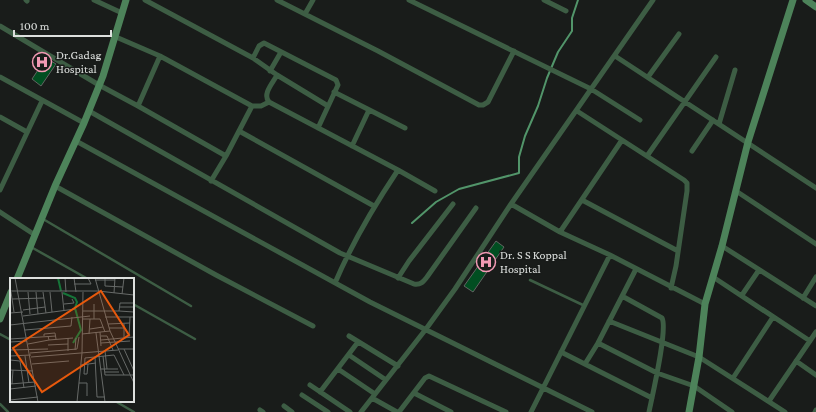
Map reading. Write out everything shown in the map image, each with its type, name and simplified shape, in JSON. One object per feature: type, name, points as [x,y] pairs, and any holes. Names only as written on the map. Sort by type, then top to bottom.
[{"type":"street","points":[[94,0],[122,13]]},
{"type":"street","points":[[16,278],[55,186],[89,111],[116,37],[126,0]]},
{"type":"street","points":[[145,0],[252,58],[270,71],[328,106]]},
{"type":"street","points":[[277,0],[378,51],[479,105],[483,105],[488,102],[514,51]]},
{"type":"street","points":[[305,14],[313,0]]},
{"type":"street","points":[[409,0],[555,71],[591,90],[640,120]]},
{"type":"street","points":[[544,0],[566,11]]},
{"type":"street","points":[[361,412],[398,366],[455,289],[653,0]]},
{"type":"street","points":[[689,412],[699,357],[705,304],[722,246],[748,142],[793,0]]},
{"type":"street","points":[[806,0],[816,7]]},
{"type":"street","points":[[0,26],[99,85],[226,156]]},
{"type":"street","points":[[648,77],[679,34]]},
{"type":"street","points":[[116,37],[160,56],[252,106],[261,106],[269,102]]},
{"type":"street","points":[[252,58],[261,44],[264,43],[336,80],[338,85],[318,128]]},
{"type":"street","points":[[270,71],[281,52]]},
{"type":"street","points":[[138,106],[160,56]]},
{"type":"street","points":[[615,56],[816,188]]},
{"type":"street","points":[[647,156],[716,57]]},
{"type":"street","points":[[719,124],[735,70]]},
{"type":"street","points":[[277,75],[266,94],[269,102],[398,170],[435,192]]},
{"type":"street","points":[[1,78],[84,123]]},
{"type":"street","points":[[334,92],[405,128]]},
{"type":"street","points":[[0,190],[42,101]]},
{"type":"street","points":[[211,181],[252,106]]},
{"type":"street","points":[[352,146],[369,110]]},
{"type":"street","points":[[577,110],[687,183],[688,191],[671,288]]},
{"type":"street","points":[[89,111],[346,257],[414,284],[418,285],[422,283],[476,208]]},
{"type":"street","points":[[0,117],[27,132]]},
{"type":"street","points":[[692,151],[713,120]]},
{"type":"street","points":[[239,132],[374,206]]},
{"type":"street","points":[[76,140],[335,283],[591,412]]},
{"type":"street","points":[[560,232],[622,140]]},
{"type":"street","points":[[335,283],[346,257],[374,206],[398,170]]},
{"type":"street","points":[[55,186],[216,275],[314,326]]},
{"type":"street","points":[[736,191],[816,244]]},
{"type":"street","points":[[582,200],[678,251]]},
{"type":"street","points":[[398,278],[409,260],[452,204]]},
{"type":"street","points":[[512,204],[560,232],[705,304]]},
{"type":"street","points":[[0,212],[35,235]]},
{"type":"street","points":[[722,246],[816,306]]},
{"type":"street","points":[[531,412],[610,256]]},
{"type":"street","points":[[585,364],[598,343],[636,269]]},
{"type":"street","points":[[742,295],[759,270]]},
{"type":"street","points":[[713,277],[810,341]]},
{"type":"street","points":[[803,298],[816,277]]},
{"type":"street","points":[[0,319],[10,294]]},
{"type":"street","points":[[622,296],[662,318],[664,322],[662,343],[649,412]]},
{"type":"street","points":[[733,378],[773,317]]},
{"type":"street","points":[[609,321],[699,357],[785,412]]},
{"type":"street","points":[[769,401],[816,332]]},
{"type":"street","points":[[348,336],[398,366]]},
{"type":"street","points":[[320,392],[358,342]]},
{"type":"street","points":[[598,343],[657,373],[694,386],[732,412]]},
{"type":"street","points":[[561,352],[652,398]]},
{"type":"street","points":[[349,355],[386,380]]},
{"type":"street","points":[[796,361],[816,375]]},
{"type":"street","points":[[338,369],[373,396],[398,412],[425,378],[429,376],[495,410],[506,412]]},
{"type":"street","points":[[310,385],[350,412]]},
{"type":"street","points":[[414,393],[451,412]]},
{"type":"street","points":[[302,395],[328,412]]},
{"type":"street","points":[[284,406],[292,412]]},
{"type":"lane","points":[[42,218],[190,306]]},
{"type":"lane","points":[[30,247],[86,278]]},
{"type":"lane","points":[[530,280],[584,306]]},
{"type":"lane","points":[[134,305],[195,339]]},
{"type":"lane","points":[[0,334],[10,339]]},
{"type":"lane","points":[[117,402],[134,412]]},
{"type":"lane","points":[[0,404],[8,412]]},
{"type":"building","points":[[46,58],[56,64],[41,86],[32,79]]},
{"type":"building","points":[[496,241],[504,247],[473,292],[464,286]]},
{"type":"waterway","points":[[412,223],[436,202],[459,189],[519,173],[519,157],[525,136],[558,52],[572,31],[572,18],[578,0]]},
{"type":"place","name":"Dr.Gadag Hospital","points":[[42,62]]},
{"type":"place","name":"Dr. S S Koppal Hospital","points":[[486,262]]}]
